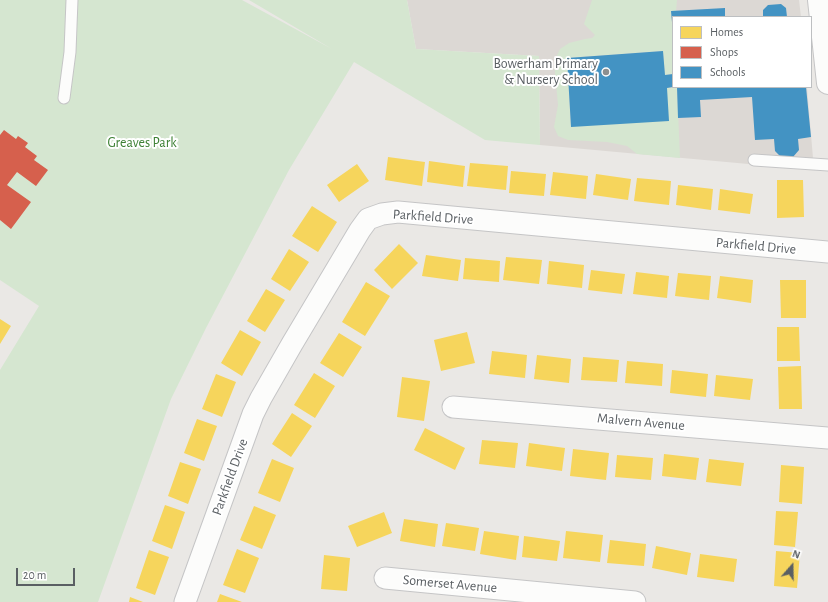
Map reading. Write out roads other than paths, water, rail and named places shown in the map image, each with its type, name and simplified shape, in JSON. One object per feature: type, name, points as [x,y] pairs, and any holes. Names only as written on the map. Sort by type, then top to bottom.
[{"type":"street","points":[[819,0],[828,83]]},
{"type":"street","name":"Parkfield Drive","points":[[185,602],[253,414],[296,338],[368,219],[382,214],[398,212],[828,252]]},
{"type":"street","name":"Malvern Avenue","points":[[453,407],[828,438]]},
{"type":"street","name":"Somerset Avenue","points":[[385,578],[635,602]]},
{"type":"lane","points":[[64,98],[70,52],[72,0]]},
{"type":"lane","points":[[754,160],[828,165]]},
{"type":"place","name":"Bowerham Primary & Nursery School","points":[[606,72]]},
{"type":"park label","name":"Greaves Park","points":[[142,143]]}]
